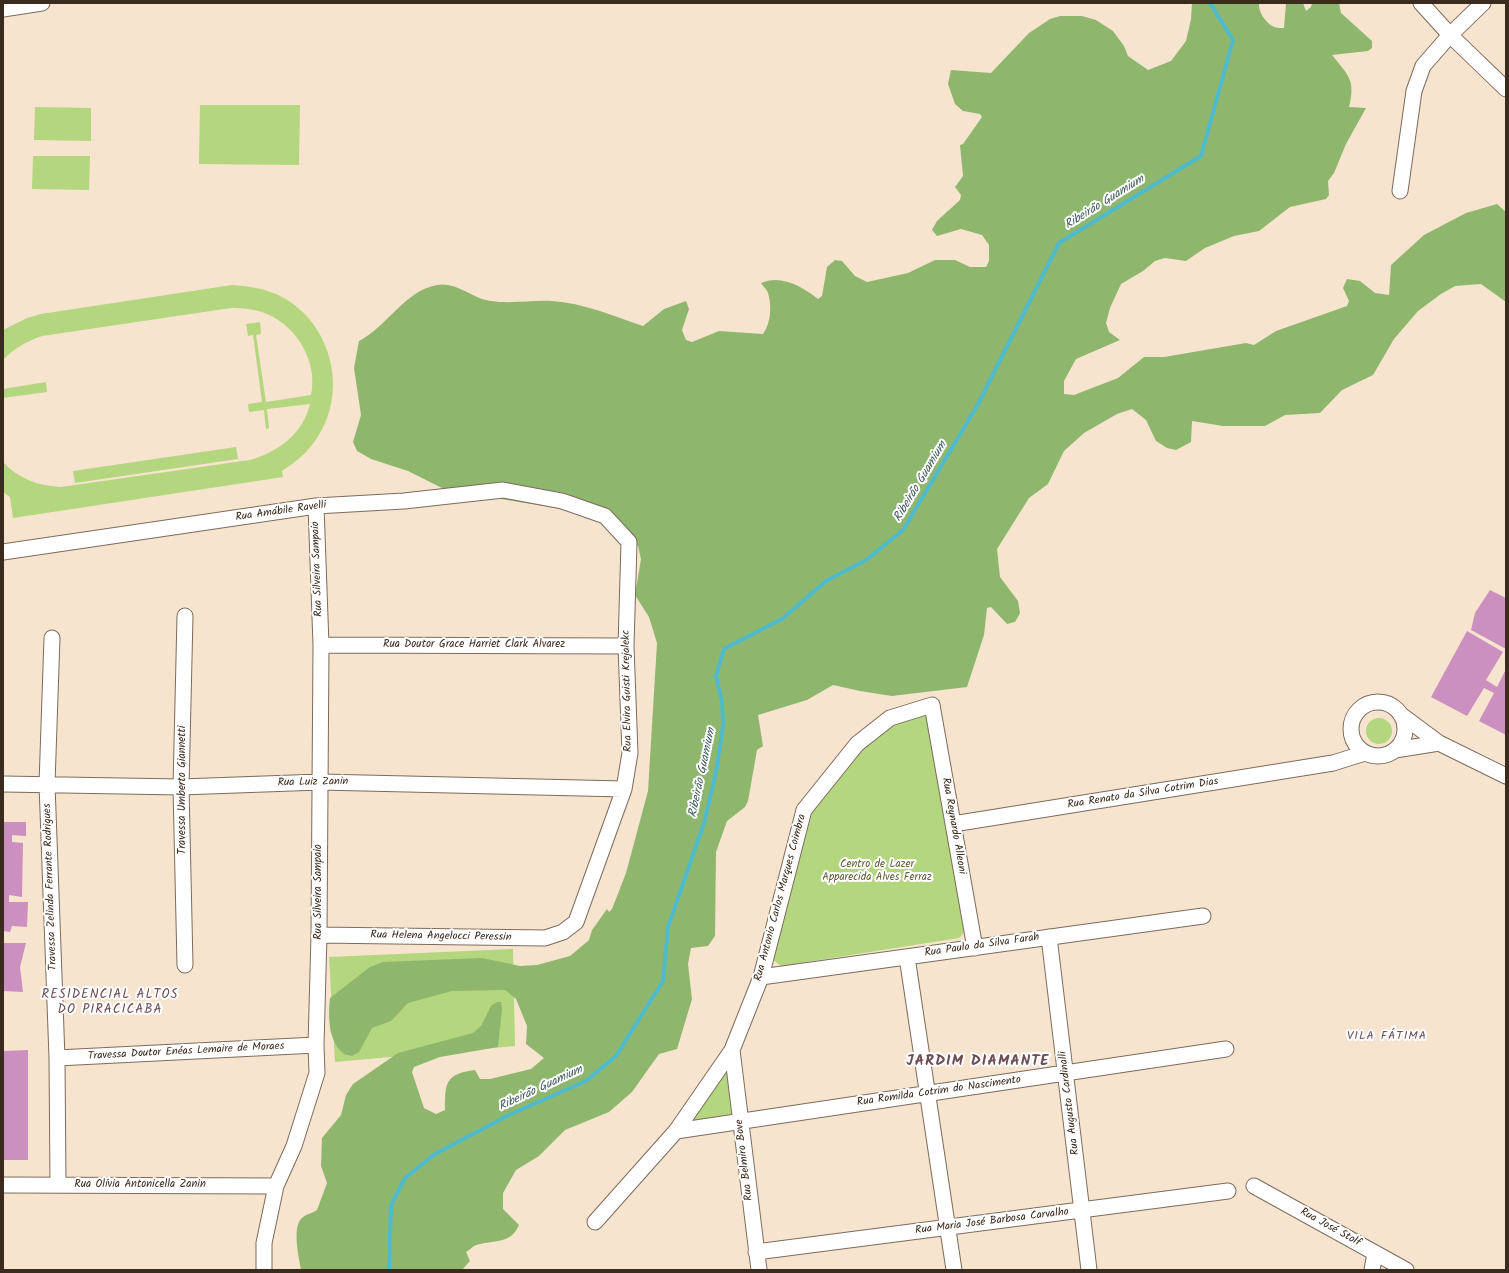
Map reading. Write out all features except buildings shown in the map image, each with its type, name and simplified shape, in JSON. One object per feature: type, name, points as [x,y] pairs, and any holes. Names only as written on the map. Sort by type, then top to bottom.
[{"type":"street","points":[[3,9],[42,3]]},
{"type":"street","points":[[1421,3],[1450,35],[1506,89]]},
{"type":"street","points":[[1400,191],[1414,91],[1423,66],[1450,35],[1483,3]]},
{"type":"street","name":"Rua Amábile Ravelli","points":[[3,552],[316,506],[404,501],[503,490],[562,501],[605,516]]},
{"type":"street","name":"Rua Silveira Sampaio","points":[[264,1270],[264,1243],[276,1186],[294,1146],[317,1073],[316,1045],[319,935],[321,645],[316,506]]},
{"type":"street","name":"Rua Elvira Guisti Krejalekc","points":[[563,932],[576,922],[624,789],[630,753],[626,646],[629,542],[605,516]]},
{"type":"street","name":"Travessa Umberto Giannetti","points":[[185,616],[181,787],[185,964]]},
{"type":"street","name":"Travessa Zelinda Ferrante Rodrigues","points":[[52,638],[47,784],[57,1058],[58,1184]]},
{"type":"street","name":"Rua Doutor Grace Harriet Clark Alvarez","points":[[321,645],[626,646]]},
{"type":"street","points":[[1439,743],[1395,750],[1388,754],[1373,756],[1358,748],[1352,736],[1352,723],[1361,708],[1378,702],[1386,704],[1394,708],[1439,743],[1506,776]]},
{"type":"street","name":"Rua Reynardo Alleoni","points":[[932,705],[975,948]]},
{"type":"street","name":"Rua Antonio Carlos Marques Coimbra","points":[[594,1222],[676,1131],[732,1050],[761,977],[804,810],[857,744],[890,718],[932,705]]},
{"type":"street","points":[[1395,750],[1404,737],[1405,730],[1404,722],[1400,714]]},
{"type":"street","points":[[1333,763],[1352,736]]},
{"type":"street","name":"Rua Renato da Silva Cotrim Dias","points":[[953,824],[1333,763],[1365,753]]},
{"type":"street","name":"Rua Luiz Zanin","points":[[3,784],[181,787],[320,782],[624,789]]},
{"type":"street","name":"Rua Paulo da Silva Farah","points":[[761,977],[1204,916]]},
{"type":"street","name":"Rua Helena Angelocci Peressin","points":[[319,935],[545,938],[563,932]]},
{"type":"street","name":"Rua Augusto Cardinalli","points":[[1050,937],[1089,1270]]},
{"type":"street","points":[[907,957],[954,1270]]},
{"type":"street","name":"Travessa Doutor Enéas Lemaire de Moraes","points":[[57,1058],[316,1045]]},
{"type":"street","name":"Rua Romilda Cotrim do Nascimento","points":[[676,1131],[1226,1049]]},
{"type":"street","name":"Rua Belmiro Bove","points":[[732,1050],[758,1270]]},
{"type":"street","name":"Rua Olívia Antonicella Zanin","points":[[3,1185],[58,1184],[276,1186]]},
{"type":"street","name":"Rua José Stolf","points":[[1254,1186],[1406,1270]]},
{"type":"street","name":"Rua Maria José Barbosa Carvalho","points":[[756,1252],[1228,1191]]},
{"type":"street","points":[[1372,1270],[1375,1253]]},
{"type":"green space","points":[[1192,3],[1259,3],[1261,13],[1268,22],[1274,27],[1284,28],[1286,3],[1303,3],[1306,11],[1311,7],[1312,3],[1339,3],[1341,13],[1372,41],[1372,48],[1368,51],[1332,55],[1346,73],[1351,84],[1352,90],[1349,107],[1366,108],[1346,144],[1334,173],[1328,181],[1329,195],[1326,199],[1290,207],[1259,231],[1234,236],[1205,248],[1186,261],[1165,258],[1155,261],[1143,271],[1121,284],[1110,308],[1106,323],[1109,332],[1120,340],[1076,359],[1064,381],[1064,394],[1074,395],[1118,378],[1144,357],[1164,357],[1246,343],[1254,345],[1276,331],[1347,306],[1349,301],[1343,288],[1347,279],[1360,281],[1375,293],[1389,295],[1391,265],[1424,235],[1466,213],[1497,204],[1506,212],[1506,302],[1481,284],[1455,286],[1441,294],[1418,311],[1394,339],[1373,375],[1342,390],[1320,413],[1285,415],[1265,426],[1223,426],[1192,421],[1191,442],[1176,450],[1167,448],[1156,441],[1146,420],[1132,409],[1117,414],[1084,433],[1064,451],[1048,484],[1029,498],[997,549],[1000,577],[1018,601],[1020,613],[1015,622],[1007,624],[991,607],[987,608],[984,635],[967,687],[892,696],[833,685],[807,700],[758,715],[763,746],[757,750],[748,801],[745,807],[727,821],[716,852],[715,936],[708,946],[691,948],[688,964],[692,999],[677,1049],[659,1054],[632,1092],[609,1112],[565,1130],[539,1156],[516,1170],[503,1193],[503,1209],[519,1225],[515,1232],[511,1236],[500,1241],[474,1246],[466,1252],[470,1261],[462,1270],[301,1270],[297,1242],[297,1227],[299,1221],[303,1217],[317,1210],[327,1183],[321,1166],[322,1138],[341,1115],[346,1095],[353,1084],[398,1053],[473,1033],[481,1026],[491,1006],[497,1002],[501,1002],[502,1009],[498,1047],[440,1057],[414,1067],[412,1072],[424,1108],[436,1114],[445,1110],[445,1093],[449,1081],[452,1077],[458,1074],[475,1070],[480,1079],[490,1079],[531,1069],[544,1058],[526,1044],[527,1026],[516,999],[505,990],[452,991],[408,1003],[391,1021],[372,1028],[359,1052],[352,1056],[343,1053],[334,1042],[329,1020],[330,998],[370,967],[383,962],[482,958],[520,966],[537,965],[570,956],[589,940],[592,930],[607,909],[609,912],[612,909],[626,873],[648,791],[657,643],[649,617],[635,595],[641,559],[638,546],[629,539],[593,519],[568,510],[446,490],[408,471],[371,459],[357,451],[353,442],[361,415],[354,368],[359,341],[379,327],[405,301],[415,294],[425,289],[444,284],[458,288],[484,300],[506,302],[552,301],[575,304],[598,310],[643,326],[664,309],[686,301],[689,309],[682,330],[686,340],[692,342],[719,331],[763,334],[768,325],[770,303],[768,293],[761,283],[776,280],[784,281],[799,286],[818,299],[822,296],[827,267],[835,260],[842,261],[855,276],[867,282],[908,273],[935,260],[955,260],[970,267],[986,267],[989,261],[989,245],[982,235],[961,229],[937,236],[932,230],[937,221],[960,200],[961,195],[955,187],[963,176],[960,145],[963,144],[982,117],[980,114],[963,111],[955,104],[948,84],[951,70],[991,73],[1029,33],[1050,19],[1060,16],[1082,16],[1096,20],[1113,31],[1124,46],[1128,56],[1148,70],[1171,61],[1186,41],[1191,19]]},
{"type":"green space","points":[[200,105],[300,105],[299,165],[199,164]]},
{"type":"green space","points":[[35,107],[91,108],[91,141],[34,140]]},
{"type":"green space","points":[[33,156],[90,156],[89,190],[32,189]]},
{"type":"green space","points":[[232,285],[265,290],[276,294],[295,305],[310,320],[321,337],[329,357],[333,377],[332,398],[327,419],[310,448],[282,471],[283,477],[13,518],[10,497],[3,492],[3,462],[22,477],[44,485],[61,487],[250,460],[260,457],[279,447],[295,433],[307,415],[310,404],[267,409],[269,428],[266,429],[264,410],[249,412],[248,404],[262,402],[253,335],[248,336],[246,324],[260,322],[261,334],[256,335],[266,402],[311,395],[311,371],[303,347],[288,328],[278,320],[258,311],[231,308],[42,336],[21,345],[3,360],[3,330],[27,318],[41,314]]},
{"type":"green space","points":[[46,382],[47,392],[3,398],[3,389]]},
{"type":"green space","points":[[236,447],[238,459],[75,483],[73,471]]},
{"type":"green space","name":"Centro de Lazer Apparecida Alves Ferraz","points":[[922,713],[929,715],[965,928],[963,934],[959,938],[781,966],[772,959],[813,810],[859,752],[891,725]]},
{"type":"green space","points":[[1379,718],[1388,722],[1392,731],[1388,740],[1379,744],[1370,740],[1366,731],[1370,722]]},
{"type":"green space","points":[[513,949],[515,1046],[335,1062],[329,957]]},
{"type":"green space","points":[[726,1067],[734,1114],[690,1121]]},
{"type":"waterway","name":"Ribeirão Guamium","points":[[389,1270],[391,1205],[405,1178],[435,1154],[511,1114],[586,1081],[616,1056],[663,981],[668,927],[704,823],[716,772],[723,726],[722,702],[716,676],[724,649],[782,619],[826,581],[866,560],[903,530],[977,406],[1059,243],[1201,156],[1233,40],[1210,3]]},
{"type":"district","name":"RESIDENCIAL ALTOS DO PIRACICABA","points":[[110,1004]]},
{"type":"district","name":"VILA FÁTIMA","points":[[1387,1037]]},
{"type":"district","name":"JARDIM DIAMANTE","points":[[978,1062]]}]
